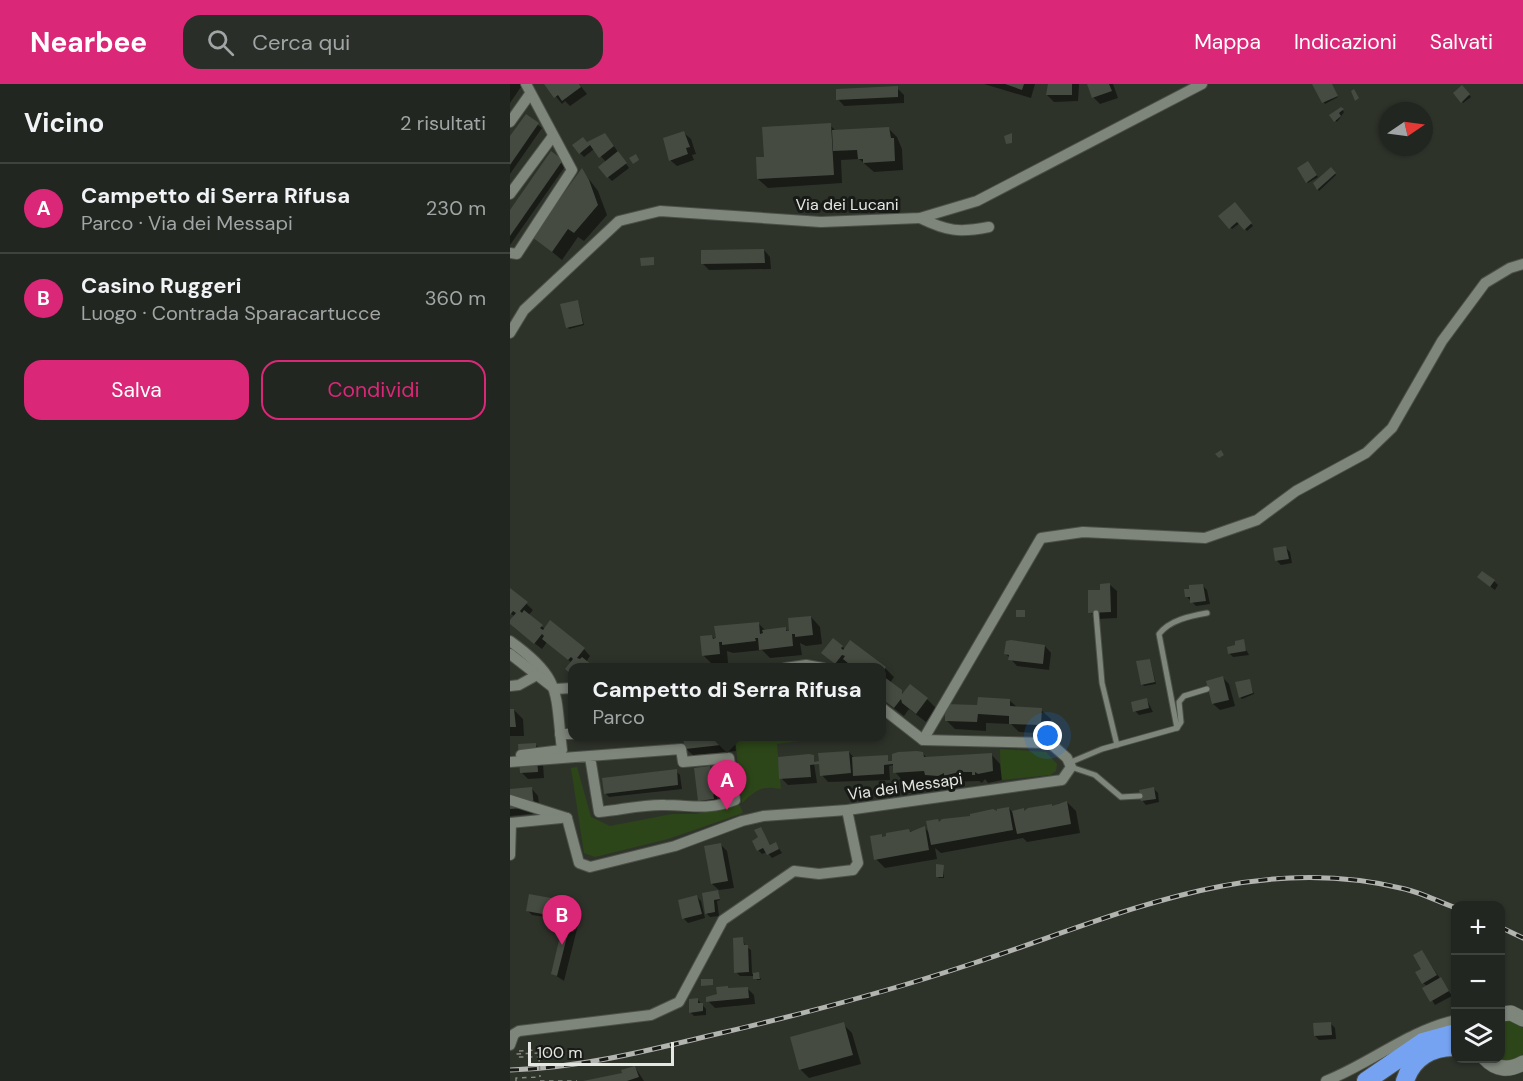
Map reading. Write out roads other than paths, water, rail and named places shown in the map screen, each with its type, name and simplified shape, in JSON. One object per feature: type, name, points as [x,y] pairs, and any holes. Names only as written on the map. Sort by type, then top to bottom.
[{"type":"highway","points":[[1366,1081],[1424,1042],[1451,1034]]},
{"type":"highway","points":[[1405,1081],[1409,1068],[1420,1057],[1438,1048],[1451,1047]]},
{"type":"street","name":"Via dei Lucani","points":[[510,333],[524,310],[619,221],[660,211],[821,222],[920,218],[977,201],[1202,84]]},
{"type":"street","points":[[510,122],[528,89]]},
{"type":"street","points":[[510,253],[517,254],[572,170],[528,89]]},
{"type":"street","points":[[510,194],[553,136]]},
{"type":"street","points":[[920,218],[945,230],[965,231],[989,227]]},
{"type":"street","points":[[923,740],[1041,538],[1083,532],[1205,538],[1257,520],[1296,491],[1366,453],[1392,428],[1442,341],[1485,283],[1510,268],[1523,264]]},
{"type":"street","points":[[510,641],[548,673],[555,689],[562,750],[510,756]]},
{"type":"street","points":[[510,654],[555,689],[568,688]]},
{"type":"street","points":[[510,686],[519,685],[537,675]]},
{"type":"street","points":[[886,711],[923,740],[1050,744],[1071,764]]},
{"type":"street","points":[[560,734],[568,734]]},
{"type":"street","points":[[510,762],[681,749],[683,762],[729,758],[735,800],[708,807],[686,808],[665,804],[599,812],[590,757]]},
{"type":"street","name":"Via dei Messapi","points":[[567,818],[579,863],[590,867],[675,846],[741,821],[764,816],[847,810],[1062,780],[1071,764]]},
{"type":"street","points":[[510,800],[567,818]]},
{"type":"street","points":[[510,1045],[512,1038],[519,1031],[651,1016],[679,1002],[723,920],[794,871],[819,873],[853,870],[858,863],[847,810]]},
{"type":"street","points":[[510,855],[511,823],[567,818]]},
{"type":"street","points":[[1326,1081],[1411,1036],[1451,1021]]},
{"type":"street","points":[[1490,1063],[1493,1066],[1519,1068]]},
{"type":"lane","points":[[1096,613],[1102,683],[1117,746]]},
{"type":"lane","points":[[1177,728],[1159,634],[1167,626],[1184,618],[1207,613]]},
{"type":"lane","points":[[1071,764],[1117,746],[1177,728],[1181,722],[1179,702],[1184,696],[1207,689]]},
{"type":"lane","points":[[1071,764],[1095,775],[1121,797],[1140,796]]},
{"type":"railway","points":[[510,1070],[535,1069],[610,1058],[806,1012],[968,965],[1129,910],[1182,895],[1236,884],[1291,878],[1347,879],[1405,889],[1451,906]]},
{"type":"railway","points":[[1505,929],[1523,938]]},
{"type":"place","name":"Campetto di Serra Rifusa","points":[[727,810]]},
{"type":"place","name":"Casino Ruggeri","points":[[562,945]]}]
